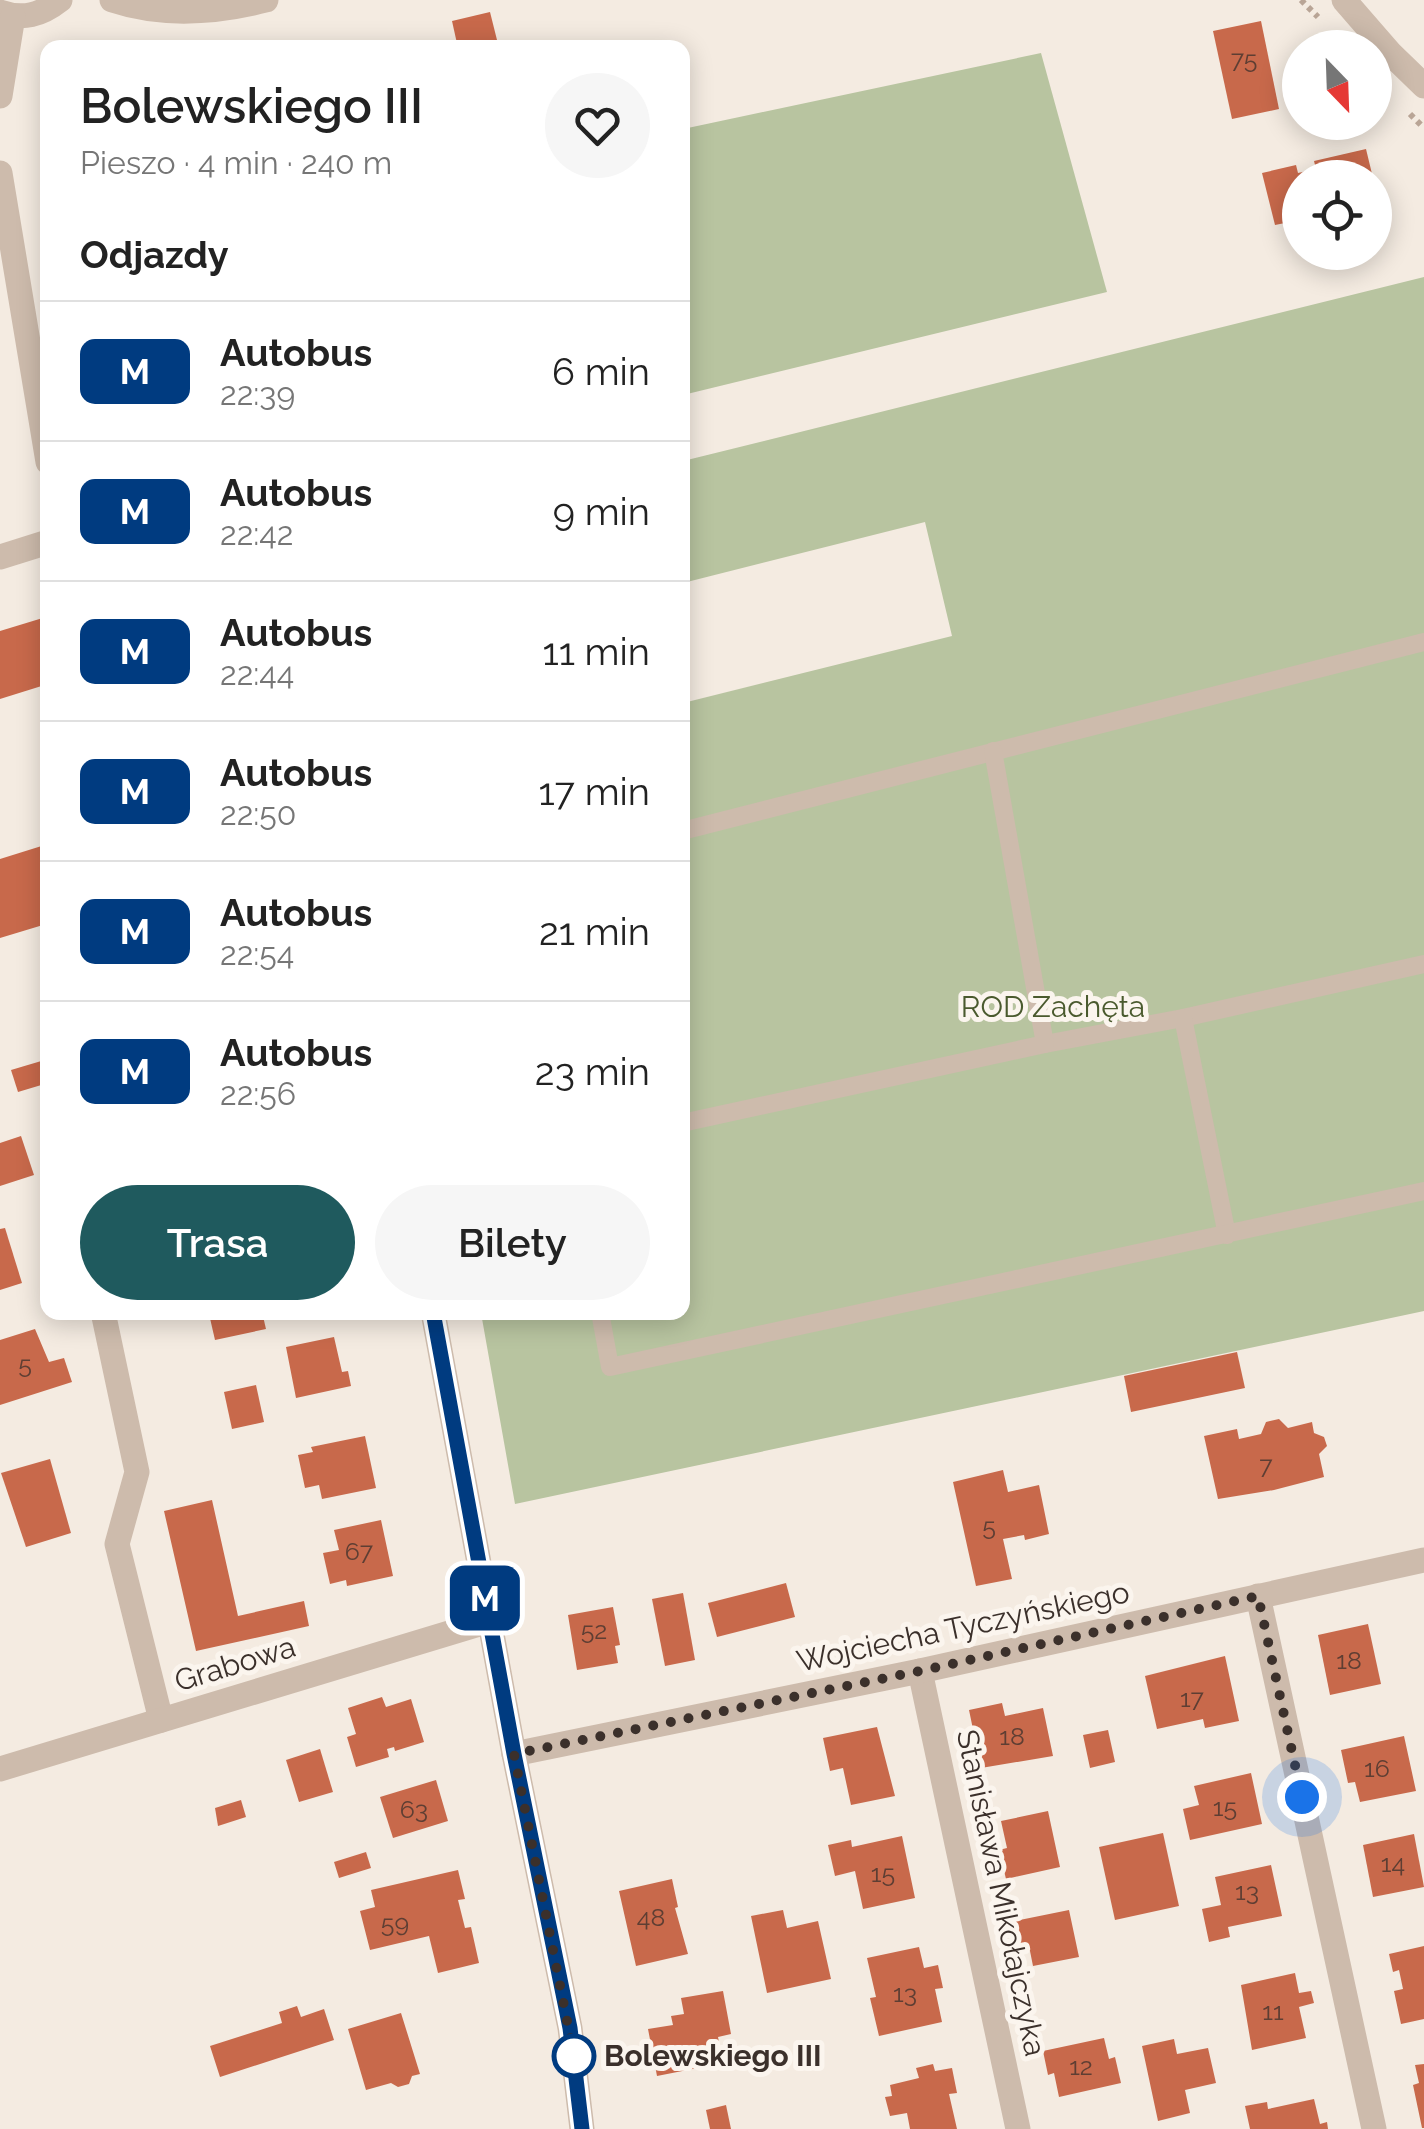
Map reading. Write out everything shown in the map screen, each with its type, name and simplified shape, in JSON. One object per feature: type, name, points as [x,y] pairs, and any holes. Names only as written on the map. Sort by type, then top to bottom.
[{"type":"street","points":[[0,96],[6,14],[46,11],[60,0]]},
{"type":"street","points":[[112,0],[156,11],[226,10],[266,0]]},
{"type":"street","points":[[1344,0],[1424,86]]},
{"type":"street","points":[[0,174],[40,414]]},
{"type":"street","points":[[0,557],[40,544]]},
{"type":"street","points":[[106,1320],[137,1472],[116,1544],[161,1720]]},
{"type":"street","points":[[434,1320],[514,1754],[570,2028],[582,2129]]},
{"type":"street","name":"Wojciecha Tyczyńskiego","points":[[514,1754],[920,1671],[1424,1560]]},
{"type":"street","points":[[1258,1596],[1374,2129]]},
{"type":"street","name":"Grabowa","points":[[0,1769],[489,1621]]},
{"type":"street","name":"Stanisława Mikołajczyka","points":[[920,1671],[1018,2129]]},
{"type":"lane","points":[[690,829],[1424,642]]},
{"type":"lane","points":[[993,751],[1046,1044]]},
{"type":"lane","points":[[690,1121],[1424,964]]},
{"type":"lane","points":[[1183,1018],[1227,1235]]},
{"type":"lane","points":[[601,1320],[610,1367],[1424,1190]]},
{"type":"green space","points":[[1041,53],[1107,292],[690,393],[690,128]]},
{"type":"green space","name":"ROD Zachęta","points":[[1424,277],[1424,1311],[515,1504],[482,1320],[690,1320],[690,701],[952,636],[925,522],[690,581],[690,459]]},
{"type":"building","points":[[490,12],[497,40],[456,40],[452,21]]},
{"type":"building","points":[[1261,21],[1279,109],[1232,119],[1213,31]]},
{"type":"building","points":[[1366,149],[1369,160],[1318,160]]},
{"type":"building","points":[[1282,168],[1282,224],[1275,225],[1262,173]]},
{"type":"building","points":[[40,619],[40,686],[0,699],[0,631]]},
{"type":"building","points":[[40,846],[40,926],[0,938],[0,859]]},
{"type":"building","points":[[40,1061],[40,1085],[18,1092],[11,1070]]},
{"type":"building","points":[[21,1136],[34,1175],[0,1186],[0,1143]]},
{"type":"building","points":[[5,1228],[22,1283],[0,1290],[0,1229]]},
{"type":"building","points":[[210,1320],[264,1320],[266,1329],[215,1340]]},
{"type":"building","points":[[35,1329],[49,1362],[64,1358],[72,1382],[0,1405],[0,1340]]},
{"type":"building","points":[[334,1337],[342,1372],[348,1371],[351,1386],[296,1398],[286,1347]]},
{"type":"building","points":[[1237,1352],[1245,1388],[1131,1412],[1124,1376]]},
{"type":"building","points":[[256,1385],[264,1422],[232,1429],[224,1392]]},
{"type":"building","points":[[1279,1419],[1288,1428],[1312,1422],[1314,1433],[1324,1437],[1327,1446],[1319,1454],[1324,1477],[1218,1499],[1204,1436],[1237,1429],[1239,1439],[1261,1434],[1266,1422]]},
{"type":"building","points":[[365,1436],[376,1488],[322,1499],[319,1485],[305,1488],[298,1455],[313,1452],[311,1447]]},
{"type":"building","points":[[50,1459],[71,1533],[26,1547],[1,1473]]},
{"type":"building","points":[[1003,1470],[1008,1492],[1039,1485],[1049,1534],[1025,1540],[1024,1535],[1003,1539],[1012,1579],[976,1586],[953,1482]]},
{"type":"building","points":[[212,1500],[238,1616],[304,1601],[309,1626],[196,1651],[164,1511]]},
{"type":"building","points":[[381,1520],[393,1576],[347,1586],[346,1580],[330,1584],[323,1553],[339,1550],[334,1530]]},
{"type":"building","points":[[786,1583],[795,1617],[717,1637],[708,1603]]},
{"type":"building","points":[[683,1593],[695,1660],[665,1666],[652,1599]]},
{"type":"building","points":[[613,1607],[620,1645],[615,1646],[618,1663],[577,1670],[568,1615]]},
{"type":"building","points":[[1368,1624],[1381,1684],[1330,1695],[1318,1635]]},
{"type":"building","points":[[1225,1656],[1239,1721],[1205,1728],[1203,1719],[1157,1729],[1145,1676]]},
{"type":"building","points":[[382,1697],[386,1707],[411,1699],[424,1742],[395,1751],[394,1747],[387,1749],[389,1757],[356,1767],[347,1737],[356,1734],[348,1708]]},
{"type":"building","points":[[1002,1703],[1005,1716],[1043,1708],[1053,1756],[981,1768],[969,1710]]},
{"type":"building","points":[[877,1727],[895,1796],[851,1805],[843,1768],[830,1771],[823,1738]]},
{"type":"building","points":[[1108,1730],[1115,1762],[1090,1768],[1083,1735]]},
{"type":"building","points":[[1404,1736],[1416,1791],[1360,1802],[1355,1782],[1348,1783],[1341,1750]]},
{"type":"building","points":[[320,1749],[333,1792],[299,1802],[286,1760]]},
{"type":"building","points":[[1251,1773],[1262,1824],[1190,1840],[1183,1809],[1199,1805],[1194,1786]]},
{"type":"building","points":[[436,1780],[448,1821],[393,1838],[380,1797]]},
{"type":"building","points":[[241,1800],[246,1817],[218,1826],[215,1808]]},
{"type":"building","points":[[1048,1811],[1060,1867],[1006,1879],[999,1850],[1007,1848],[1001,1821]]},
{"type":"building","points":[[1163,1833],[1179,1906],[1115,1920],[1099,1847]]},
{"type":"building","points":[[1414,1834],[1424,1887],[1373,1897],[1363,1845]]},
{"type":"building","points":[[902,1836],[915,1898],[863,1909],[855,1871],[835,1876],[828,1845],[851,1840],[852,1847]]},
{"type":"building","points":[[366,1852],[371,1868],[339,1878],[334,1862]]},
{"type":"building","points":[[1271,1865],[1282,1916],[1228,1927],[1230,1937],[1209,1942],[1202,1909],[1221,1905],[1215,1877]]},
{"type":"building","points":[[458,1870],[465,1899],[458,1900],[465,1928],[471,1927],[479,1963],[438,1973],[429,1936],[370,1950],[360,1911],[375,1907],[371,1890]]},
{"type":"building","points":[[672,1879],[678,1907],[675,1908],[688,1954],[636,1966],[619,1891]]},
{"type":"building","points":[[783,1910],[787,1928],[818,1921],[831,1979],[767,1993],[751,1916]]},
{"type":"building","points":[[1069,1910],[1079,1957],[1033,1966],[1030,1951],[1021,1953],[1015,1921]]},
{"type":"building","points":[[1424,1946],[1424,2019],[1401,2024],[1394,1991],[1403,1989],[1399,1970],[1393,1972],[1389,1954]]},
{"type":"building","points":[[919,1947],[924,1968],[938,1965],[943,1988],[935,1989],[942,2022],[879,2036],[870,1998],[876,1997],[867,1958]]},
{"type":"building","points":[[1295,1973],[1299,1993],[1311,1991],[1314,2003],[1299,2007],[1306,2038],[1252,2050],[1241,1985]]},
{"type":"building","points":[[723,1991],[731,2034],[718,2037],[723,2063],[657,2076],[648,2029],[673,2025],[671,2016],[684,2014],[681,1998]]},
{"type":"building","points":[[297,2006],[301,2017],[324,2009],[334,2040],[220,2077],[210,2046],[282,2023],[279,2012]]},
{"type":"building","points":[[401,2013],[420,2074],[412,2076],[409,2084],[398,2087],[391,2083],[366,2090],[348,2029]]},
{"type":"building","points":[[1104,2038],[1109,2059],[1115,2057],[1121,2083],[1059,2097],[1054,2073],[1048,2075],[1043,2051]]},
{"type":"building","points":[[1174,2039],[1177,2054],[1208,2048],[1216,2083],[1185,2090],[1190,2113],[1158,2121],[1142,2046]]},
{"type":"building","points":[[933,2064],[935,2071],[952,2068],[957,2093],[949,2094],[957,2129],[910,2129],[907,2113],[890,2116],[885,2097],[892,2096],[890,2085],[919,2078],[916,2068]]},
{"type":"building","points":[[1424,2064],[1422,2128],[1413,2085],[1419,2083],[1415,2065]]},
{"type":"building","points":[[1314,2099],[1320,2124],[1327,2122],[1328,2129],[1250,2129],[1245,2106],[1267,2102],[1268,2109]]},
{"type":"building","points":[[726,2105],[731,2129],[710,2129],[706,2110]]},
{"type":"bus line","name":"M","points":[[434,1320],[514,1754],[570,2028],[582,2129]]},
{"type":"place","name":"Bolewskiego III","points":[[574,2056]]},
{"type":"route","points":[[574,2056],[514,1754],[920,1671],[1258,1596],[1302,1797]]}]
